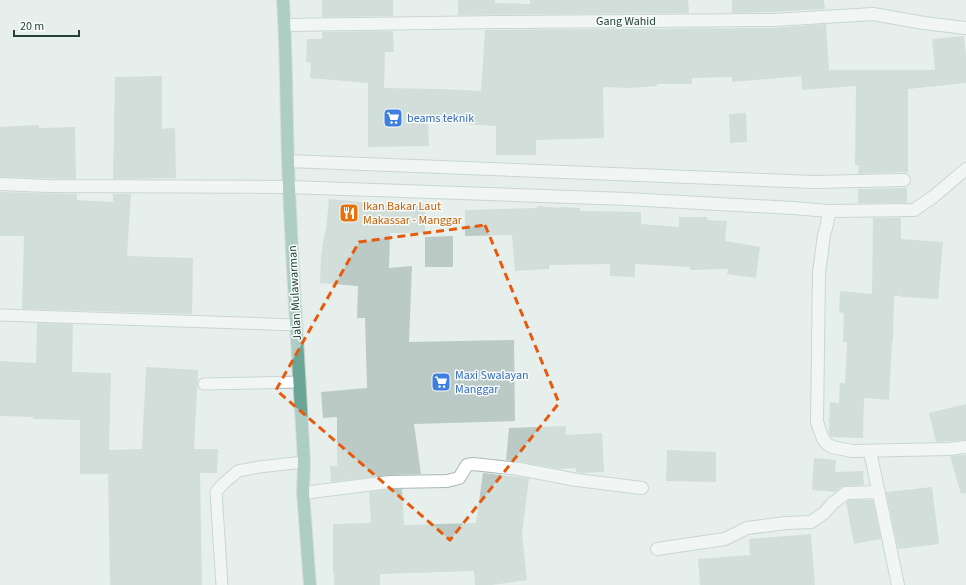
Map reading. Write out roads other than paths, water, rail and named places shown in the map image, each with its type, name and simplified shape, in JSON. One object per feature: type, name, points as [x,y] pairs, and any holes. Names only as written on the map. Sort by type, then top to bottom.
[{"type":"main road","name":"Jalan Mulawarman","points":[[283,0],[289,187],[304,462],[303,493],[310,585]]},
{"type":"street","name":"Gang Wahid","points":[[285,25],[774,20],[873,14],[924,24],[966,28]]},
{"type":"street","points":[[288,161],[814,182],[904,180]]},
{"type":"street","points":[[0,184],[48,186],[289,187],[627,199],[829,211],[914,210],[934,197],[966,169]]},
{"type":"street","points":[[829,211],[819,274],[817,422],[823,439],[832,447],[852,451],[950,449],[966,447]]},
{"type":"street","points":[[870,451],[898,585]]},
{"type":"street","points":[[303,493],[390,482],[453,480],[460,478],[467,465],[473,464],[519,469],[577,480],[642,488]]},
{"type":"street","points":[[658,549],[725,539],[747,528],[811,522],[846,494],[879,492]]},
{"type":"lane","points":[[0,315],[297,325]]},
{"type":"lane","points":[[204,384],[300,382]]},
{"type":"lane","points":[[222,585],[216,492],[238,471],[304,462]]},
{"type":"place","name":"beams teknik","points":[[393,118]]},
{"type":"place","name":"Ikan Bakar Laut Makassar - Manggar","points":[[349,213]]},
{"type":"place","name":"Maxi Swalayan Manggar","points":[[441,382]]}]
